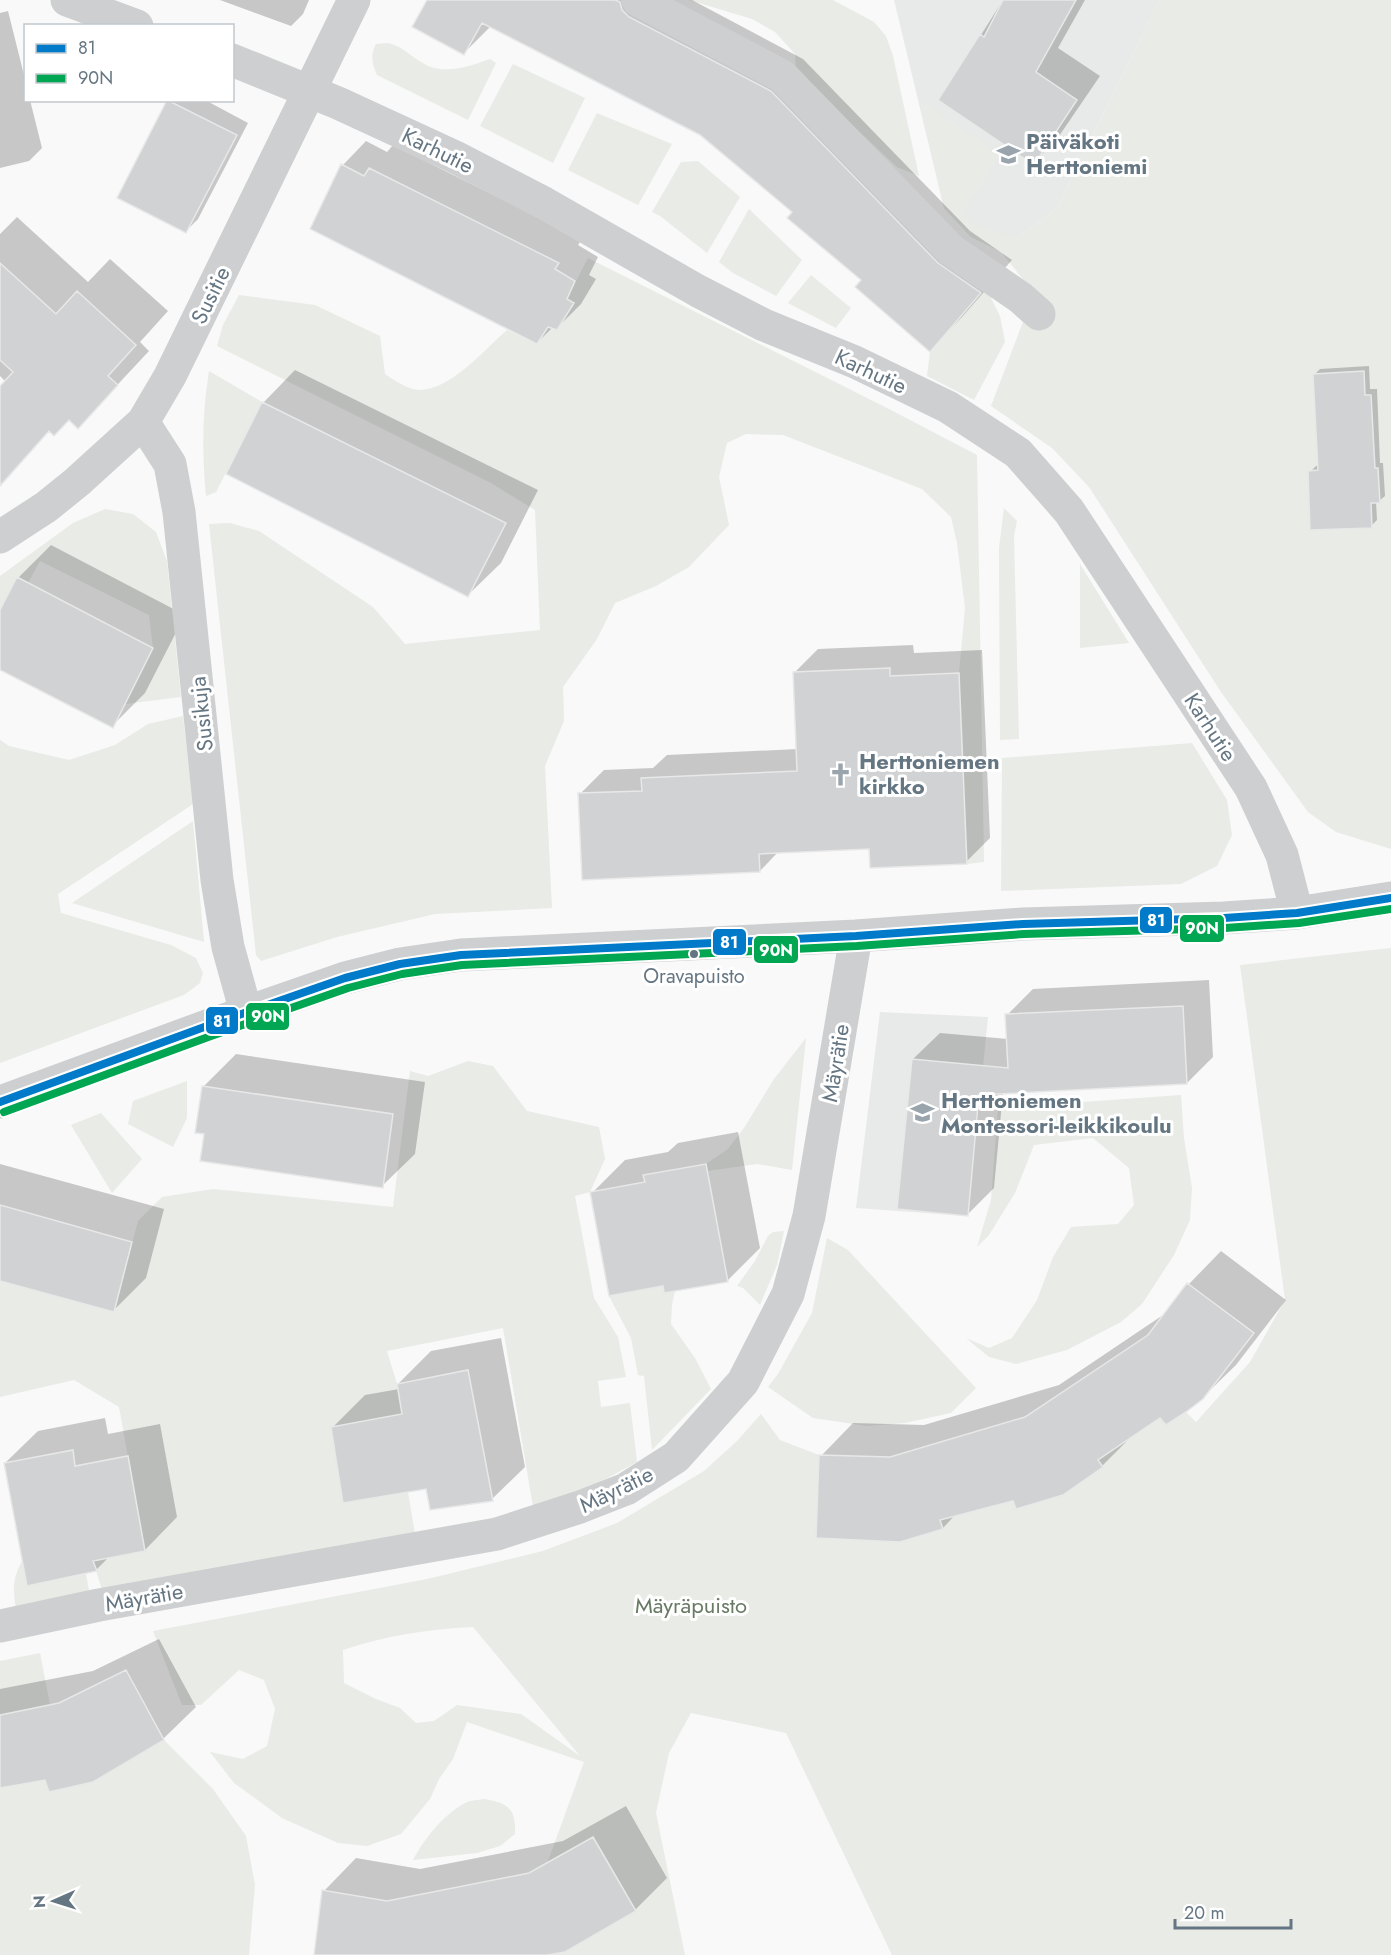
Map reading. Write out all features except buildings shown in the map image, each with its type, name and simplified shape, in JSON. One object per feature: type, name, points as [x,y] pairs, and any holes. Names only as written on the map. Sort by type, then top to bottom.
[{"type":"street","points":[[67,0],[132,24]]},
{"type":"street","name":"Susitie","points":[[0,537],[46,507],[143,422],[170,376],[354,0]]},
{"type":"street","points":[[638,0],[782,76],[951,250],[1039,314]]},
{"type":"street","name":"Karhutie","points":[[234,61],[310,91],[455,157],[544,203],[698,291],[764,325],[855,362],[948,407],[1018,453],[1069,511],[1251,788],[1282,855],[1298,913]]},
{"type":"street","name":"Susikuja","points":[[143,422],[170,464],[179,513],[217,880],[228,947],[246,1012]]},
{"type":"street","points":[[0,1102],[345,978],[400,964],[461,955],[856,936],[1023,924],[1224,918],[1298,913],[1391,898]]},
{"type":"street","name":"Mäyrätie","points":[[0,1626],[99,1605],[497,1534],[580,1507],[626,1489],[676,1457],[742,1382],[788,1294],[808,1216],[856,936]]},
{"type":"shaded area","name":"Päiväkoti Herttoniemi","points":[[894,0],[1159,0],[1056,209],[1017,238],[971,237],[944,208]]},
{"type":"shaded area","name":"Herttoniemen Montessori-leikkikoulu","points":[[880,1012],[988,1017],[968,1216],[856,1208]]},
{"type":"green space","points":[[689,0],[833,0],[874,22],[886,36],[893,56],[919,176],[897,167],[796,72],[795,54],[775,32],[752,19]]},
{"type":"green space","points":[[1159,0],[1391,0],[1391,849],[1336,832],[1308,812],[1221,692],[1089,487],[1052,448],[991,406],[1034,293],[1001,252],[971,237],[944,208],[919,100],[1000,155],[964,210],[969,223],[1017,238],[1056,209]]},
{"type":"green space","points":[[388,43],[438,69],[455,69],[490,59],[496,63],[468,120],[377,75],[372,59],[374,48],[376,44]]},
{"type":"green space","points":[[513,64],[585,98],[553,163],[480,126]]},
{"type":"green space","points":[[597,113],[672,144],[638,205],[568,170]]},
{"type":"green space","points":[[698,161],[740,197],[707,253],[652,212],[681,162]]},
{"type":"green space","points":[[749,209],[802,260],[776,296],[733,273],[719,262]]},
{"type":"green space","points":[[588,258],[977,455],[984,862],[967,864],[959,673],[965,608],[957,543],[951,517],[922,489],[783,435],[746,434],[727,443],[719,477],[729,525],[689,567],[656,586],[615,603],[597,639],[563,687],[564,721],[545,766],[552,908],[435,914],[337,937],[261,961],[256,955],[209,524],[230,523],[259,531],[373,607],[405,644],[540,630],[535,510],[491,483],[217,346],[223,325],[239,295],[315,305],[380,336],[385,374],[410,388],[419,390],[431,388],[466,368],[507,330],[537,344],[548,327],[557,330],[574,303],[567,299]]},
{"type":"green space","points":[[811,275],[851,308],[836,328],[788,303]]},
{"type":"green space","points":[[983,290],[989,294],[1000,316],[1005,342],[974,400],[927,376],[930,352]]},
{"type":"green space","points":[[209,371],[262,402],[216,492],[206,496],[203,434]]},
{"type":"green space","points":[[1004,508],[1017,521],[1014,536],[1019,739],[1000,740],[999,548]]},
{"type":"green space","points":[[105,509],[133,514],[156,532],[167,561],[181,697],[125,704],[153,648],[149,615],[40,561],[28,583],[17,577],[0,610],[0,576],[73,523]]},
{"type":"green space","points":[[1080,564],[1129,643],[1080,648]]},
{"type":"green space","points":[[183,716],[193,804],[58,894],[61,913],[171,945],[196,958],[203,973],[200,983],[184,995],[0,1063],[0,740],[9,746],[69,760],[115,745],[148,724]]},
{"type":"green space","points":[[1192,743],[1227,800],[1232,835],[1217,866],[1181,884],[1001,891],[1002,758]]},
{"type":"green space","points":[[193,821],[204,942],[72,903]]},
{"type":"green space","name":"Mäyräpuisto","points":[[1391,948],[1391,1955],[892,1955],[786,1733],[691,1713],[669,1753],[656,1813],[685,1955],[547,1955],[565,1952],[636,1911],[593,1838],[547,1864],[584,1762],[467,1722],[453,1759],[439,1779],[430,1799],[401,1834],[367,1846],[338,1843],[282,1818],[234,1783],[210,1752],[243,1759],[267,1746],[275,1709],[264,1680],[239,1670],[201,1705],[182,1705],[153,1631],[427,1579],[543,1551],[617,1523],[704,1471],[737,1441],[761,1414],[780,1440],[819,1455],[817,1538],[900,1542],[943,1529],[940,1520],[1013,1501],[1017,1509],[1063,1495],[1103,1467],[1098,1460],[1160,1418],[1166,1425],[1186,1412],[1196,1422],[1250,1362],[1285,1300],[1240,965]],"holes":[[[473,1627],[580,1756],[521,1714],[457,1705],[434,1721],[416,1723],[400,1708],[344,1683],[343,1650],[407,1634]]]},
{"type":"green space","points":[[806,1038],[792,1170],[757,1164],[707,1171],[706,1164],[728,1149],[744,1128],[774,1079]]},
{"type":"green space","points":[[468,1061],[493,1066],[527,1111],[599,1127],[605,1159],[590,1192],[575,1196],[594,1298],[618,1337],[626,1377],[598,1381],[601,1407],[630,1403],[637,1462],[593,1486],[533,1507],[503,1328],[387,1351],[397,1384],[402,1414],[331,1428],[343,1503],[408,1492],[415,1534],[103,1593],[93,1561],[145,1551],[119,1407],[74,1380],[0,1397],[0,1281],[114,1312],[138,1221],[162,1197],[213,1189],[393,1207],[410,1071],[428,1076]]},
{"type":"green space","points":[[187,1081],[187,1118],[173,1147],[128,1124],[133,1101]]},
{"type":"green space","points":[[1181,1095],[1184,1138],[1192,1188],[1190,1220],[1174,1255],[1142,1304],[1121,1322],[1067,1350],[1016,1364],[989,1357],[966,1338],[989,1348],[1012,1338],[1037,1300],[1053,1257],[1071,1227],[1118,1224],[1134,1205],[1129,1168],[1093,1138],[1034,1145],[1015,1193],[989,1235],[977,1247],[991,1200],[998,1108]]},
{"type":"green space","points":[[101,1113],[142,1159],[112,1193],[71,1125]]},
{"type":"green space","points":[[784,1231],[777,1265],[760,1305],[743,1288],[737,1286],[755,1261],[768,1236],[773,1232]]},
{"type":"green space","points":[[827,1238],[848,1250],[976,1388],[951,1413],[905,1423],[867,1426],[813,1418],[768,1387],[778,1374],[812,1313]]},
{"type":"green space","points":[[663,1286],[664,1293],[675,1291],[671,1324],[695,1358],[711,1389],[652,1450],[644,1376],[638,1375],[631,1338],[609,1296]]},
{"type":"green space","points":[[22,1561],[27,1586],[86,1574],[90,1596],[16,1610],[14,1585]]},
{"type":"green space","points":[[40,1653],[50,1705],[0,1715],[0,1661]]},
{"type":"green space","points":[[164,1740],[213,1789],[246,1836],[255,1885],[249,1955],[0,1955],[0,1788],[45,1780],[50,1791],[93,1782]]},
{"type":"green space","points":[[484,1799],[499,1802],[509,1808],[514,1818],[515,1834],[500,1846],[477,1853],[413,1860],[429,1835],[449,1814],[467,1802]]},
{"type":"transit line","name":"81","points":[[0,1102],[345,978],[400,964],[461,955],[856,936],[1023,924],[1224,918],[1297,913],[1391,898]]},
{"type":"transit line","name":"90N","points":[[4,1112],[348,988],[402,974],[462,965],[857,946],[1024,934],[1225,928],[1299,923],[1391,909]]},
{"type":"place","name":"Päiväkoti Herttoniemi","points":[[1008,154]]},
{"type":"place","name":"Herttoniemen kirkko","points":[[841,774]]},
{"type":"place","name":"Oravapuisto","points":[[694,954]]},
{"type":"place","name":"Herttoniemen Montessori-leikkikoulu","points":[[923,1113]]}]
